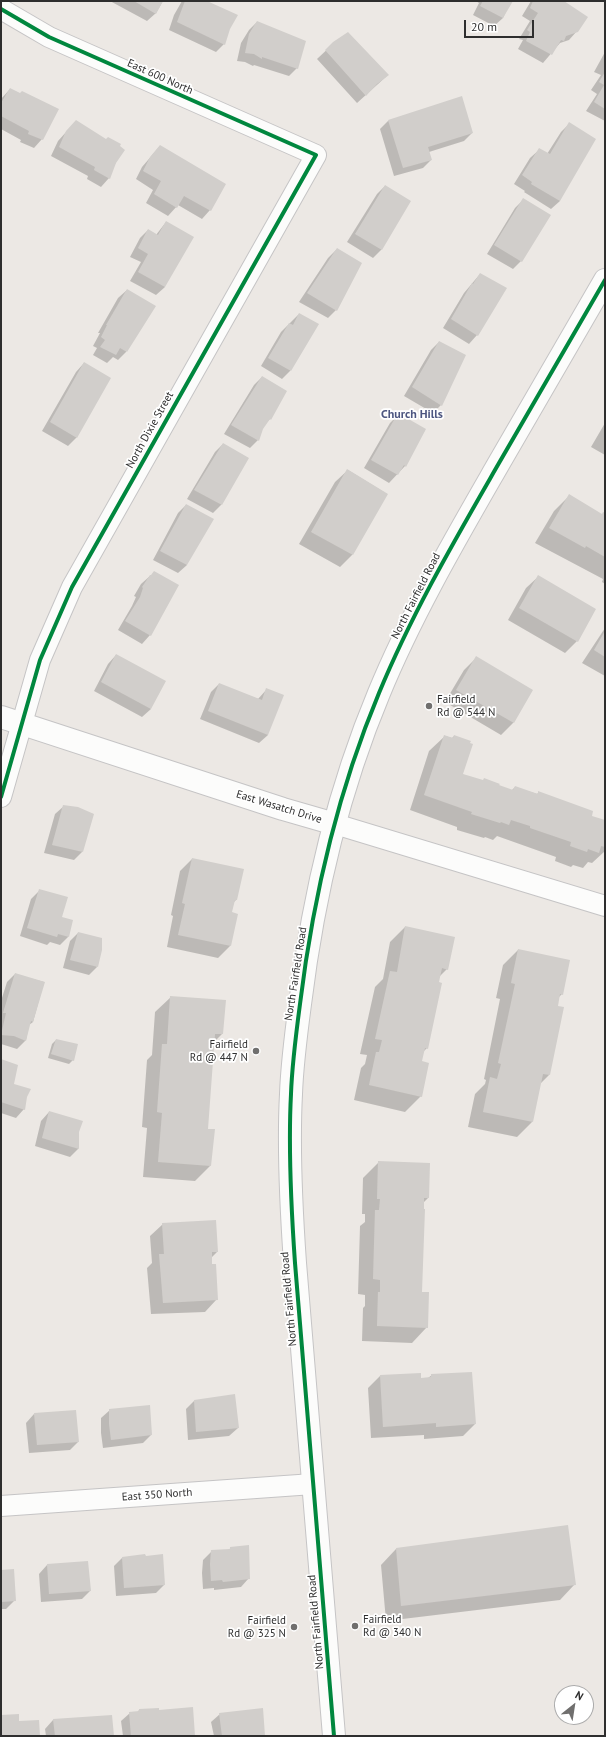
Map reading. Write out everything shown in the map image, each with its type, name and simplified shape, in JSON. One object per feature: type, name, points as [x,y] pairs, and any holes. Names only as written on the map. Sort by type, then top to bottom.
[{"type":"main road","name":"North Fairfield Road","points":[[334,1736],[292,1224],[290,1166],[291,1096],[297,1026],[308,946],[324,868],[335,824],[368,722],[384,682],[413,620],[473,508],[605,280]]},
{"type":"main road","name":"East Wasatch Drive","points":[[1,717],[171,771],[283,809],[335,824]]},
{"type":"street","name":"East 600 North","points":[[1,9],[49,37],[316,155]]},
{"type":"street","name":"North Dixie Street","points":[[1,797],[40,660],[72,587],[316,155]]},
{"type":"street","name":"East Wasatch Drive","points":[[335,824],[605,906]]},
{"type":"street","name":"East 350 North","points":[[1,1506],[313,1484]]},
{"type":"building","points":[[134,1],[163,1],[156,14]]},
{"type":"building","points":[[185,1],[207,1],[238,15],[230,29],[225,45],[177,22]]},
{"type":"building","points":[[483,1],[513,1],[503,18],[480,6]]},
{"type":"building","points":[[533,1],[564,1],[588,17],[578,32],[566,36],[564,41],[561,40],[552,55],[526,41],[530,32],[527,30],[538,13],[530,8]]},
{"type":"building","points":[[257,21],[306,41],[298,69],[262,57],[262,59],[254,54],[245,53],[249,34]]},
{"type":"building","points":[[348,32],[389,75],[377,84],[366,96],[325,50],[333,42]]},
{"type":"building","points":[[605,72],[605,109],[594,102],[604,85],[599,82]]},
{"type":"building","points":[[10,88],[20,93],[22,91],[59,109],[43,140],[28,134],[29,131],[1,116],[1,103]]},
{"type":"building","points":[[462,96],[473,133],[428,147],[432,160],[403,168],[388,120]]},
{"type":"building","points":[[76,120],[106,139],[108,137],[121,144],[120,146],[125,150],[116,163],[110,179],[94,170],[95,167],[59,147],[66,131]]},
{"type":"building","points":[[569,122],[596,139],[560,201],[531,184],[532,182],[522,175],[539,148],[550,154]]},
{"type":"building","points":[[160,145],[226,184],[211,211],[184,196],[177,208],[154,194],[161,181],[143,171],[150,157]]},
{"type":"building","points":[[385,185],[411,201],[382,250],[355,234]]},
{"type":"building","points":[[523,198],[551,215],[522,262],[494,245]]},
{"type":"building","points":[[166,221],[194,237],[165,287],[138,272],[148,254],[138,248],[148,229],[158,235]]},
{"type":"building","points":[[337,248],[362,263],[337,311],[307,293]]},
{"type":"building","points":[[480,273],[507,288],[478,336],[451,319],[472,283],[473,284]]},
{"type":"building","points":[[127,289],[156,306],[127,352],[120,348],[116,355],[100,347],[105,340],[101,337],[106,325]]},
{"type":"building","points":[[299,313],[319,324],[291,371],[268,358],[289,323],[293,325]]},
{"type":"building","points":[[439,341],[466,355],[442,406],[412,387]]},
{"type":"building","points":[[84,362],[111,378],[77,438],[50,422]]},
{"type":"building","points":[[262,376],[287,391],[271,420],[270,419],[263,429],[259,441],[231,425]]},
{"type":"building","points":[[398,413],[426,429],[406,467],[404,465],[398,475],[371,460]]},
{"type":"building","points":[[223,443],[249,458],[222,505],[194,490]]},
{"type":"building","points":[[347,469],[388,494],[353,555],[311,532]]},
{"type":"building","points":[[569,494],[602,514],[603,512],[605,513],[605,557],[586,546],[585,548],[549,528]]},
{"type":"building","points":[[186,504],[214,519],[187,565],[160,551]]},
{"type":"building","points":[[154,571],[179,585],[151,636],[125,621],[140,597],[142,587]]},
{"type":"building","points":[[538,575],[596,609],[578,642],[519,608]]},
{"type":"building","points":[[605,631],[605,657],[594,650]]},
{"type":"building","points":[[116,654],[166,681],[151,709],[101,682]]},
{"type":"building","points":[[476,656],[533,690],[514,723],[456,690]]},
{"type":"building","points":[[219,683],[262,700],[266,688],[284,695],[268,735],[208,711]]},
{"type":"building","points":[[444,735],[453,738],[454,735],[471,741],[470,743],[473,744],[463,774],[483,780],[484,778],[513,790],[515,786],[538,794],[538,791],[593,811],[592,816],[605,820],[605,847],[601,846],[599,853],[588,849],[587,852],[570,846],[571,842],[530,828],[530,826],[511,820],[509,825],[500,823],[471,814],[472,812],[424,795]]},
{"type":"building","points":[[63,805],[78,807],[94,814],[83,852],[52,845]]},
{"type":"building","points":[[192,858],[244,869],[237,900],[235,900],[232,912],[238,914],[231,946],[178,935],[185,904],[182,903]]},
{"type":"building","points":[[39,889],[68,897],[62,917],[73,920],[69,937],[58,934],[57,937],[27,928]]},
{"type":"building","points":[[405,926],[455,937],[448,970],[442,968],[439,982],[442,983],[428,1049],[425,1048],[422,1061],[429,1063],[422,1097],[369,1085],[376,1052],[379,1052],[382,1040],[375,1039],[390,971],[397,972]]},
{"type":"building","points":[[78,932],[102,938],[102,950],[98,967],[70,960]]},
{"type":"building","points":[[518,949],[570,960],[563,995],[560,994],[558,1006],[564,1007],[550,1075],[543,1074],[533,1122],[483,1112],[490,1077],[497,1079],[501,1064],[498,1063],[515,984],[511,983]]},
{"type":"building","points":[[15,973],[45,982],[33,1022],[31,1021],[26,1041],[14,1036],[1,1035],[6,1013],[3,1013]]},
{"type":"building","points":[[170,996],[226,1000],[223,1034],[215,1034],[208,1129],[215,1129],[211,1166],[158,1162],[162,1113],[157,1112],[162,1044],[167,1044]]},
{"type":"building","points":[[56,1039],[78,1044],[74,1061],[51,1054]]},
{"type":"building","points":[[1,1059],[18,1065],[14,1084],[31,1089],[27,1097],[25,1110],[1,1102]]},
{"type":"building","points":[[49,1111],[83,1121],[79,1132],[79,1149],[42,1138]]},
{"type":"building","points":[[378,1161],[430,1163],[429,1198],[424,1198],[425,1209],[422,1292],[429,1292],[428,1328],[377,1326],[378,1292],[380,1292],[380,1280],[373,1279],[375,1210],[379,1210],[380,1199],[377,1199]]},
{"type":"building","points":[[216,1220],[218,1252],[212,1252],[212,1264],[216,1264],[218,1300],[163,1303],[159,1254],[164,1254],[162,1223]]},
{"type":"building","points":[[472,1372],[476,1424],[436,1427],[436,1423],[383,1427],[380,1375],[421,1373],[421,1378],[431,1377],[431,1374]]},
{"type":"building","points":[[235,1394],[239,1428],[196,1432],[194,1400]]},
{"type":"building","points":[[150,1405],[152,1435],[111,1440],[109,1409]]},
{"type":"building","points":[[76,1410],[79,1442],[37,1445],[34,1413]]},
{"type":"building","points":[[568,1525],[576,1585],[401,1606],[396,1548]]},
{"type":"building","points":[[249,1545],[250,1579],[223,1582],[222,1580],[211,1581],[211,1550],[230,1549],[230,1547]]},
{"type":"building","points":[[145,1554],[146,1556],[163,1554],[165,1585],[124,1588],[122,1557]]},
{"type":"building","points":[[88,1561],[91,1591],[49,1594],[47,1564]]},
{"type":"building","points":[[14,1569],[16,1601],[1,1602],[1,1570]]},
{"type":"building","points":[[193,1707],[195,1736],[131,1736],[129,1712],[139,1711],[139,1709],[159,1708],[159,1710]]},
{"type":"building","points":[[263,1708],[265,1736],[222,1736],[219,1713]]},
{"type":"building","points":[[19,1714],[19,1721],[39,1720],[40,1736],[1,1736],[1,1715]]},
{"type":"building","points":[[112,1715],[114,1736],[55,1736],[53,1719]]},
{"type":"cycle path","points":[[1,9],[49,37],[316,155],[72,587],[40,660],[1,797]]},
{"type":"cycle path","points":[[334,1736],[295,1263],[290,1178],[292,1072],[305,964],[312,924],[339,807],[364,730],[392,663],[420,605],[451,548],[605,280]]},
{"type":"place","name":"Fairfield Rd @ 544 N","points":[[429,706]]},
{"type":"place","name":"Fairfield Rd @ 447 N","points":[[256,1051]]},
{"type":"place","name":"Fairfield Rd @ 340 N","points":[[355,1626]]},
{"type":"place","name":"Fairfield Rd @ 325 N","points":[[294,1627]]},
{"type":"district","name":"Church Hills","points":[[412,415]]}]
